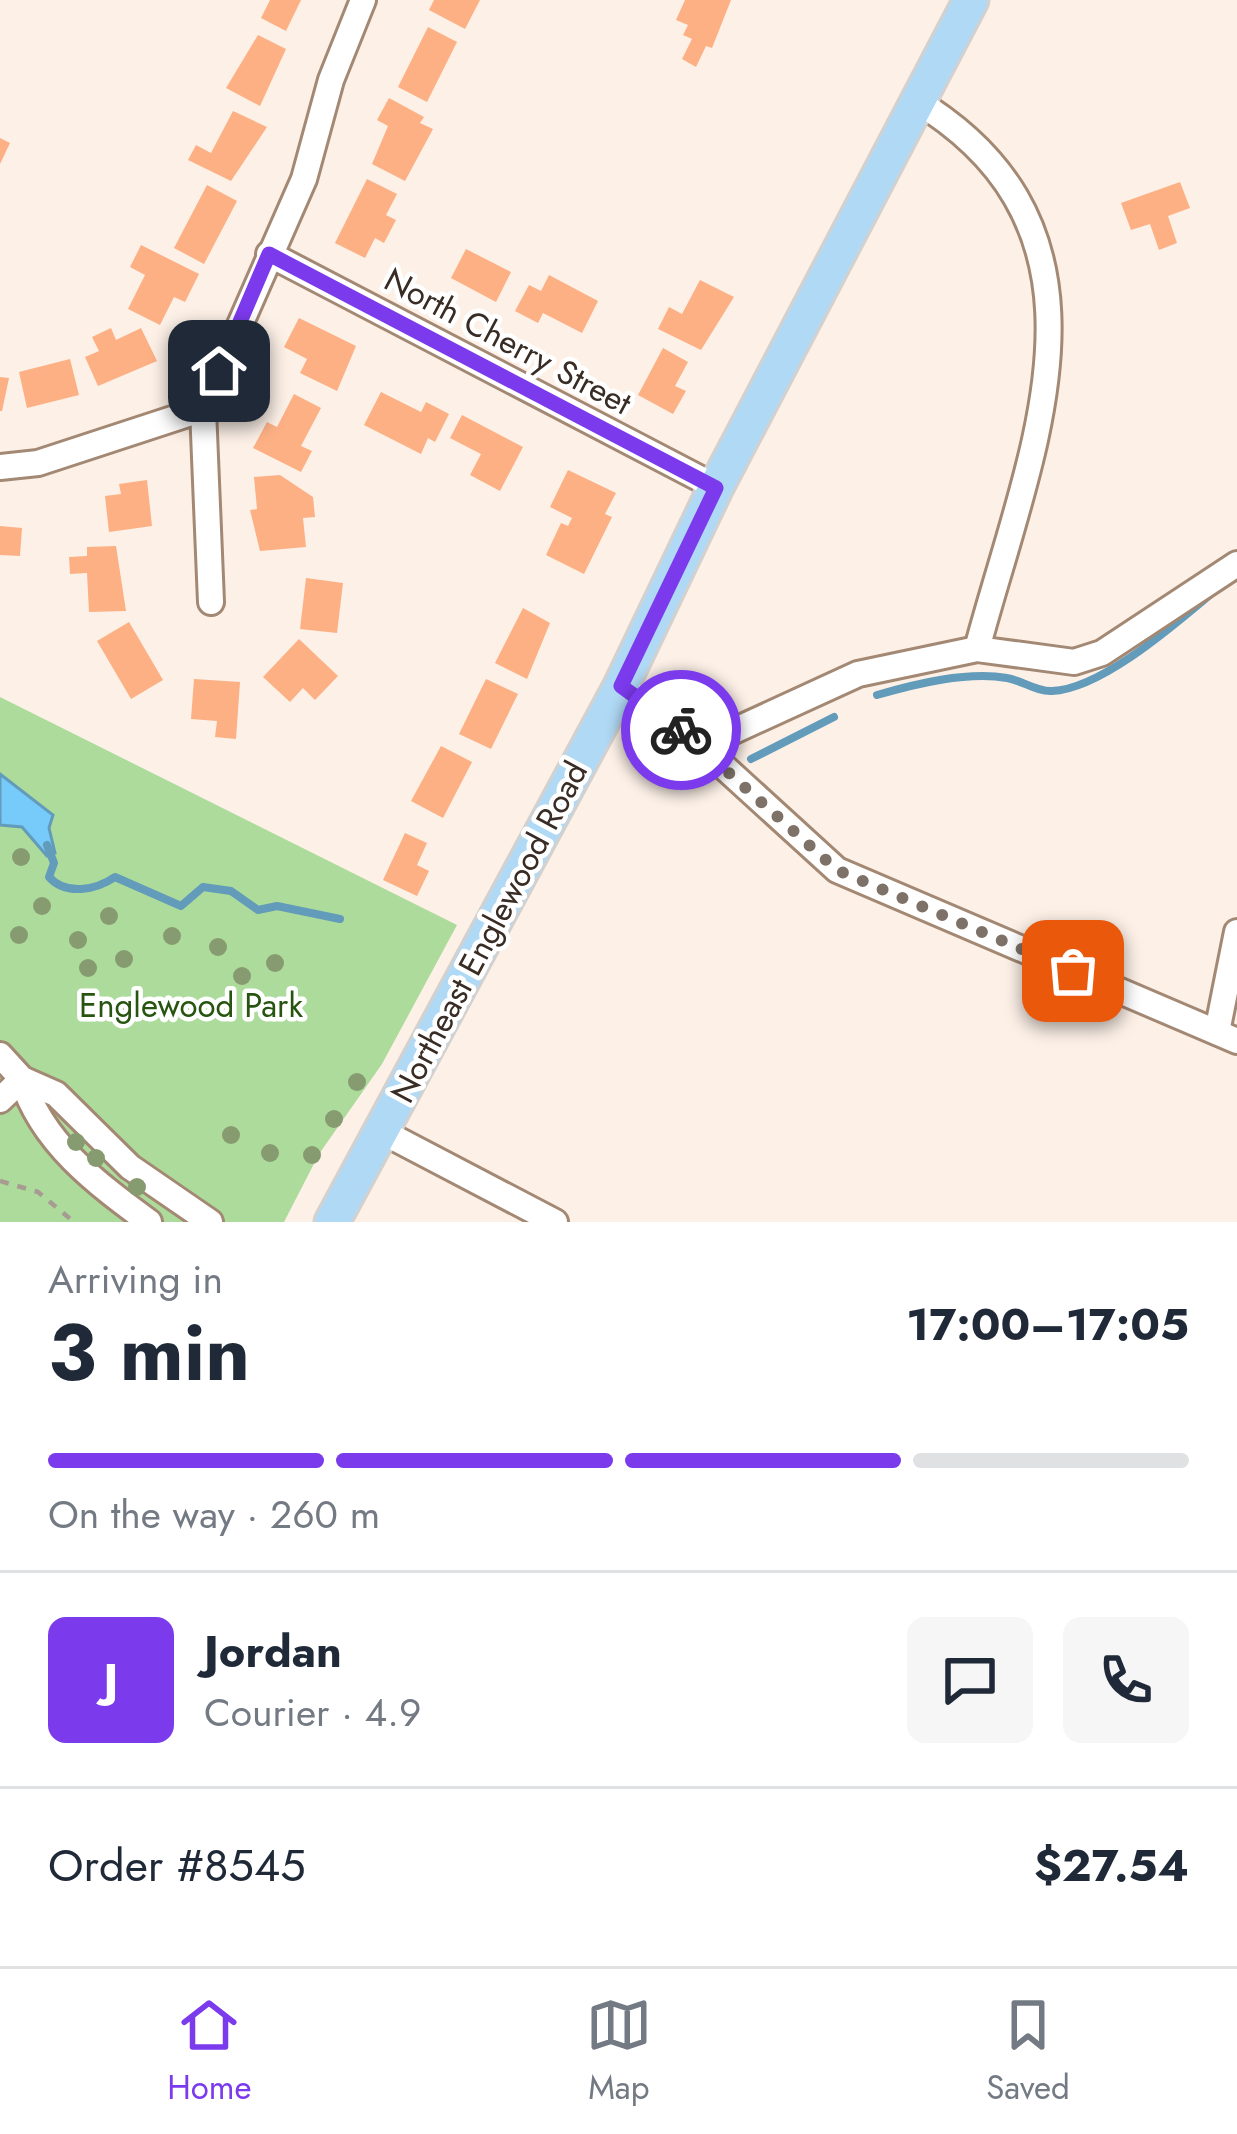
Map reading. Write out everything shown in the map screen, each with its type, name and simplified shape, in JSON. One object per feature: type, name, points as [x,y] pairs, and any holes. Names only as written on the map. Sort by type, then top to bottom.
[{"type":"main road","name":"Northeast Englewood Road","points":[[332,1222],[621,686],[716,488],[971,0]]},
{"type":"street","points":[[211,602],[202,409],[304,179],[342,48],[363,0]]},
{"type":"street","points":[[915,100],[979,146],[1016,191],[1037,249],[1052,321],[1044,399],[977,649]]},
{"type":"street","name":"North Cherry Street","points":[[269,254],[716,488]]},
{"type":"street","points":[[0,467],[38,463],[202,409]]},
{"type":"street","points":[[701,746],[858,674],[977,649],[1074,662],[1102,653],[1237,564]]},
{"type":"street","points":[[621,686],[701,746],[837,870],[1227,1036],[1237,932]]},
{"type":"street","points":[[0,1055],[22,1079],[56,1094],[130,1167],[210,1222]]},
{"type":"street","points":[[0,1100],[22,1079]]},
{"type":"street","points":[[22,1079],[34,1115],[55,1141],[148,1222]]},
{"type":"street","points":[[382,1132],[555,1222]]},
{"type":"path","points":[[0,1181],[38,1192],[74,1222]]},
{"type":"green space","name":"Englewood Park","points":[[0,697],[457,925],[382,1064],[319,1154],[284,1222],[0,1222]]},
{"type":"water","points":[[0,774],[53,815],[49,828],[55,853],[47,856],[22,827],[0,825]]},
{"type":"building","points":[[270,0],[301,0],[286,31],[261,18]]},
{"type":"building","points":[[434,0],[480,0],[465,29],[429,10]]},
{"type":"building","points":[[685,0],[731,0],[712,48],[706,46],[696,67],[682,59],[692,39],[683,35],[688,25],[676,20]]},
{"type":"building","points":[[428,27],[457,42],[427,102],[398,87]]},
{"type":"building","points":[[258,35],[286,49],[260,106],[226,88]]},
{"type":"building","points":[[389,98],[424,117],[420,123],[433,129],[405,181],[372,164],[388,126],[377,120]]},
{"type":"building","points":[[233,111],[267,127],[231,181],[188,160],[196,145],[211,153]]},
{"type":"building","points":[[0,138],[10,143],[0,164]]},
{"type":"building","points":[[367,179],[397,194],[386,215],[396,220],[384,243],[375,238],[365,258],[335,243]]},
{"type":"building","points":[[1180,182],[1190,208],[1168,216],[1177,243],[1159,250],[1150,224],[1131,230],[1121,203]]},
{"type":"building","points":[[207,185],[237,201],[204,264],[174,248]]},
{"type":"building","points":[[141,245],[199,274],[185,302],[174,297],[160,325],[128,309],[145,275],[130,267]]},
{"type":"building","points":[[466,249],[511,272],[496,302],[451,278]]},
{"type":"building","points":[[549,275],[598,301],[582,333],[543,313],[538,323],[515,311],[529,285],[541,291]]},
{"type":"building","points":[[700,280],[734,297],[701,350],[658,329],[669,307],[682,314]]},
{"type":"building","points":[[299,318],[356,346],[337,391],[300,373],[307,359],[284,347]]},
{"type":"building","points":[[111,328],[116,340],[141,328],[157,361],[98,386],[85,357],[99,351],[92,337]]},
{"type":"building","points":[[663,348],[688,362],[675,386],[686,391],[673,414],[638,395]]},
{"type":"building","points":[[70,359],[79,395],[27,408],[19,372]]},
{"type":"building","points":[[0,377],[9,378],[2,411],[0,411]]},
{"type":"building","points":[[381,392],[421,412],[426,402],[449,414],[435,442],[428,438],[421,454],[364,425]]},
{"type":"building","points":[[294,394],[321,408],[301,446],[312,451],[301,472],[253,448],[267,422],[277,427]]},
{"type":"building","points":[[462,415],[523,447],[500,491],[470,475],[481,454],[450,438]]},
{"type":"building","points":[[568,470],[616,493],[605,514],[612,517],[584,574],[546,555],[561,523],[568,526],[572,518],[550,507]]},
{"type":"building","points":[[280,475],[313,497],[315,517],[303,518],[306,547],[260,551],[250,510],[257,509],[254,477]]},
{"type":"building","points":[[147,480],[152,526],[109,532],[105,496],[121,494],[119,484]]},
{"type":"building","points":[[0,526],[22,528],[20,556],[0,555]]},
{"type":"building","points":[[116,546],[126,611],[89,612],[87,573],[70,574],[69,557],[87,556],[87,547]]},
{"type":"building","points":[[306,578],[343,583],[337,633],[300,629]]},
{"type":"building","points":[[523,608],[550,623],[527,679],[495,663]]},
{"type":"building","points":[[129,622],[163,680],[131,699],[97,641]]},
{"type":"building","points":[[299,639],[338,676],[315,700],[303,688],[290,702],[263,677]]},
{"type":"building","points":[[194,679],[240,682],[236,739],[215,737],[217,721],[191,719]]},
{"type":"building","points":[[486,679],[518,694],[491,749],[459,734]]},
{"type":"building","points":[[441,746],[472,762],[443,818],[411,801]]},
{"type":"building","points":[[405,833],[427,843],[417,865],[429,871],[417,896],[383,880]]},
{"type":"waterway","points":[[877,695],[975,676],[1007,678],[1046,691],[1071,688],[1114,668],[1211,594]]},
{"type":"waterway","points":[[751,759],[834,717]]},
{"type":"waterway","points":[[47,845],[54,863],[49,877],[64,887],[90,888],[115,877],[181,906],[203,887],[231,891],[258,910],[277,906],[340,919]]},
{"type":"way so far","points":[[681,730],[837,870],[1073,971]]},
{"type":"route","points":[[219,371],[269,254],[716,488],[621,686],[681,730]]}]
